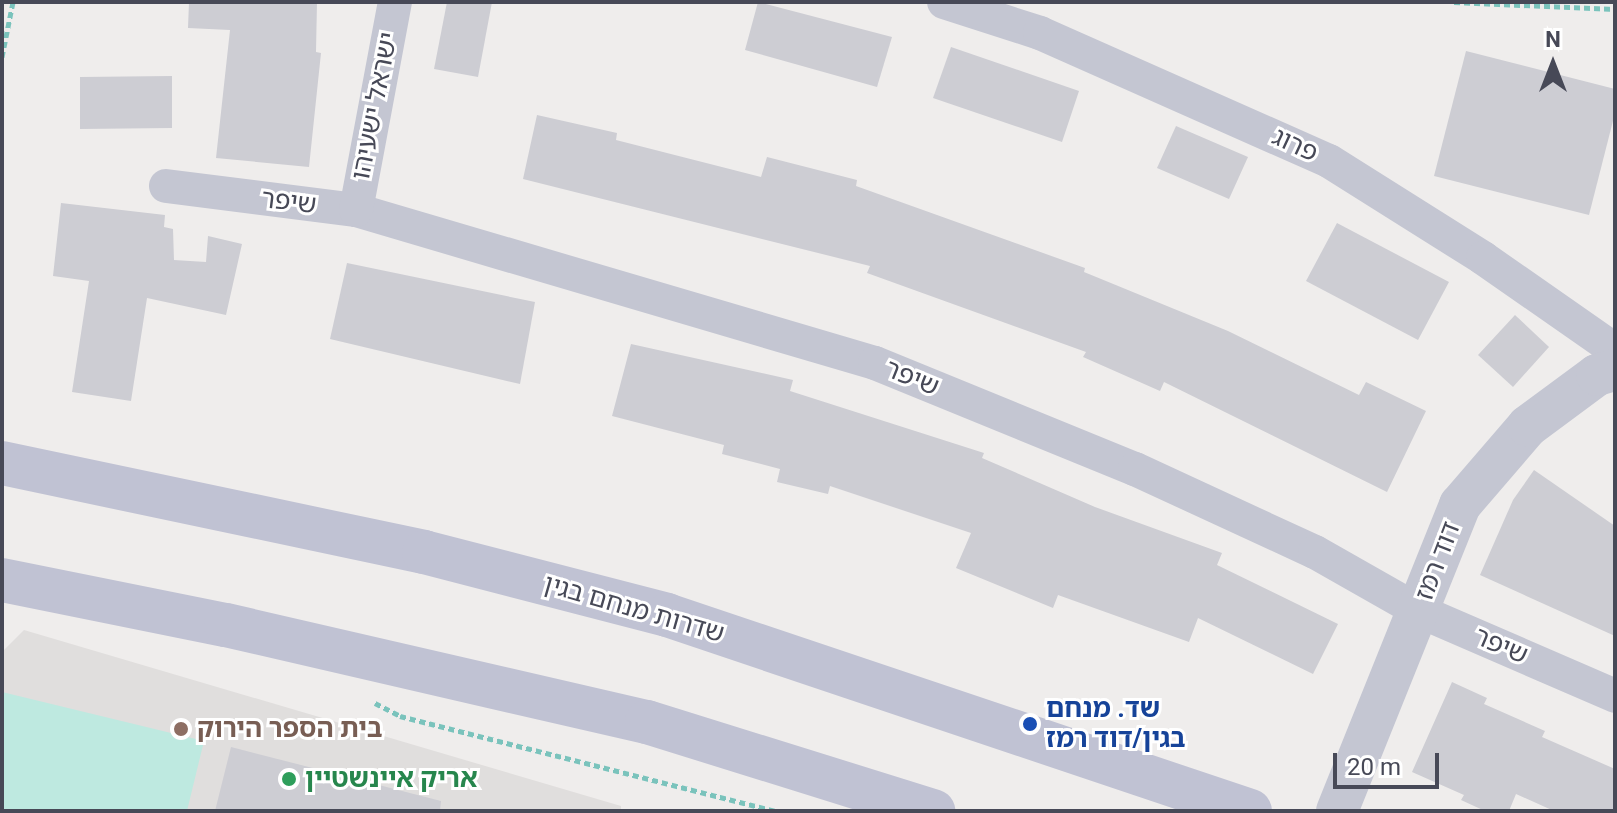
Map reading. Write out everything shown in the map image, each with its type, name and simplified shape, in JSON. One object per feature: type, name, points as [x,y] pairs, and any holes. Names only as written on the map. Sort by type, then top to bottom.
[{"type":"main road","name":"שדרות מנחם בגין","points":[[2,463],[424,552],[667,615],[1250,811]]},
{"type":"main road","points":[[2,580],[226,625],[647,722],[933,811]]},
{"type":"street","name":"ישראל ישעיהו","points":[[356,210],[395,2]]},
{"type":"street","name":"פרוג","points":[[944,2],[1040,33],[1329,161],[1483,258],[1615,350]]},
{"type":"street","name":"שיפר","points":[[166,186],[356,210],[875,363],[1135,469],[1315,552],[1419,611],[1615,696]]},
{"type":"street","name":"דוד רמז","points":[[1337,811],[1460,505],[1528,426],[1597,375],[1615,370]]},
{"type":"path","points":[[2,57],[13,2]]},
{"type":"path","points":[[1454,2],[1615,9]]},
{"type":"path","points":[[360,695],[400,716],[775,811]]},
{"type":"shaded area","name":"בית הספר הירוק","points":[[24,630],[621,806],[621,811],[2,811],[2,652]]},
{"type":"green space","points":[[2,692],[204,741],[187,811],[2,811]]},
{"type":"building","points":[[189,2],[317,2],[316,52],[321,53],[309,167],[216,158],[230,30],[188,28]]},
{"type":"building","points":[[447,2],[492,2],[478,77],[434,69]]},
{"type":"building","points":[[758,2],[892,37],[877,87],[745,50]]},
{"type":"building","points":[[951,47],[1079,91],[1062,142],[933,98]]},
{"type":"building","points":[[1466,51],[1615,89],[1615,113],[1589,215],[1434,176]]},
{"type":"building","points":[[172,76],[172,128],[80,129],[80,77]]},
{"type":"building","points":[[537,115],[617,133],[616,140],[761,177],[767,157],[857,180],[856,186],[1085,268],[1084,272],[1228,331],[1359,395],[1366,382],[1426,411],[1387,492],[1164,382],[1160,391],[1083,357],[1086,352],[867,273],[870,266],[523,179]]},
{"type":"building","points":[[1176,126],[1248,157],[1229,199],[1157,168]]},
{"type":"building","points":[[61,203],[165,215],[164,227],[173,229],[174,260],[206,262],[208,236],[242,244],[226,315],[147,298],[131,401],[72,392],[89,281],[53,276]]},
{"type":"building","points":[[1337,223],[1449,282],[1418,340],[1306,281]]},
{"type":"building","points":[[347,263],[535,302],[520,384],[330,339]]},
{"type":"building","points":[[1515,315],[1549,347],[1513,387],[1478,355]]},
{"type":"building","points":[[631,344],[793,380],[790,391],[984,453],[982,458],[1095,507],[1222,553],[1217,565],[1338,624],[1313,674],[1198,618],[1189,642],[1058,595],[1053,608],[956,568],[971,533],[830,486],[828,494],[777,482],[780,469],[722,454],[724,445],[612,416]]},
{"type":"building","points":[[1534,470],[1615,526],[1615,636],[1480,575],[1513,500]]},
{"type":"building","points":[[1452,682],[1487,698],[1484,704],[1545,731],[1542,737],[1615,769],[1615,811],[1554,811],[1516,794],[1509,811],[1485,811],[1461,800],[1464,795],[1412,772]]},
{"type":"building","name":"אריק איינשטיין","points":[[231,747],[441,801],[440,811],[215,811]]},
{"type":"place","name":"שד. מנחם בגין/דוד רמז","points":[[1030,724]]},
{"type":"place","name":"בית הספר הירוק","points":[[181,729]]},
{"type":"place","name":"אריק איינשטיין","points":[[289,779]]}]
